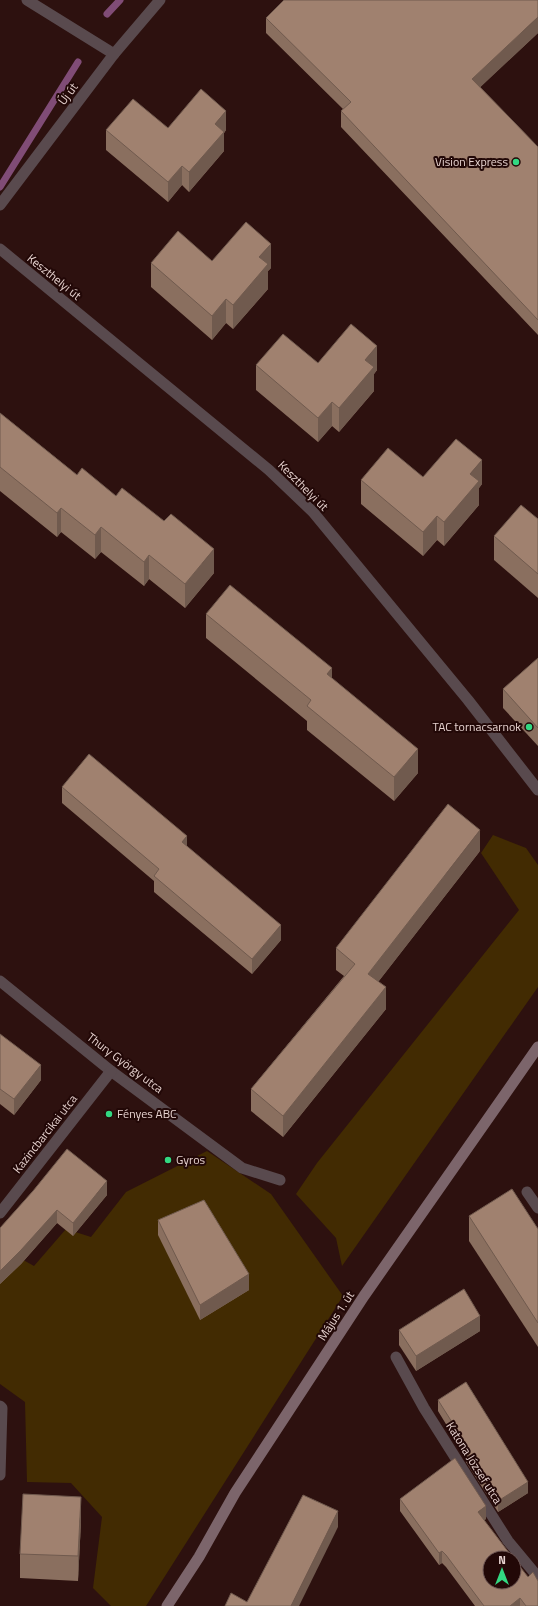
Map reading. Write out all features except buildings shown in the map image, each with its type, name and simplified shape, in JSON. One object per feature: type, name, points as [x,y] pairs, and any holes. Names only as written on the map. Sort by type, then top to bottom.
[{"type":"main road","name":"Május 1. út","points":[[167,1606],[199,1557],[235,1493],[364,1296],[538,1047]]},
{"type":"street","points":[[27,0],[114,54]]},
{"type":"street","name":"Új út","points":[[0,205],[114,54],[160,0]]},
{"type":"street","name":"Keszthelyi út","points":[[0,249],[269,470],[313,512],[476,710],[538,790]]},
{"type":"street","name":"Thury György utca","points":[[0,981],[111,1071],[242,1168],[280,1180]]},
{"type":"street","name":"Kazincbarcikai utca","points":[[0,1213],[111,1071]]},
{"type":"street","points":[[527,1192],[538,1208]]},
{"type":"street","name":"Katona József utca","points":[[396,1357],[424,1408],[508,1541],[538,1577]]},
{"type":"street","points":[[0,1406],[2,1408],[0,1475]]},
{"type":"shaded area","points":[[493,835],[526,848],[538,865],[538,987],[342,1266],[336,1238],[296,1194],[317,1163],[519,910],[481,853]]},
{"type":"shaded area","points":[[207,1151],[271,1194],[343,1296],[146,1606],[111,1606],[93,1588],[102,1517],[71,1483],[27,1482],[25,1402],[0,1384],[0,1247],[34,1266],[66,1229],[91,1237],[126,1192]]},
{"type":"waterway","points":[[107,14],[120,0]]},
{"type":"waterway","points":[[0,187],[78,62]]},
{"type":"place","name":"Vision Express","points":[[516,162]]},
{"type":"place","name":"TAC tornacsarnok","points":[[529,727]]},
{"type":"place","name":"Fényes ABC","points":[[109,1114]]},
{"type":"place","name":"Gyros","points":[[168,1160]]}]
